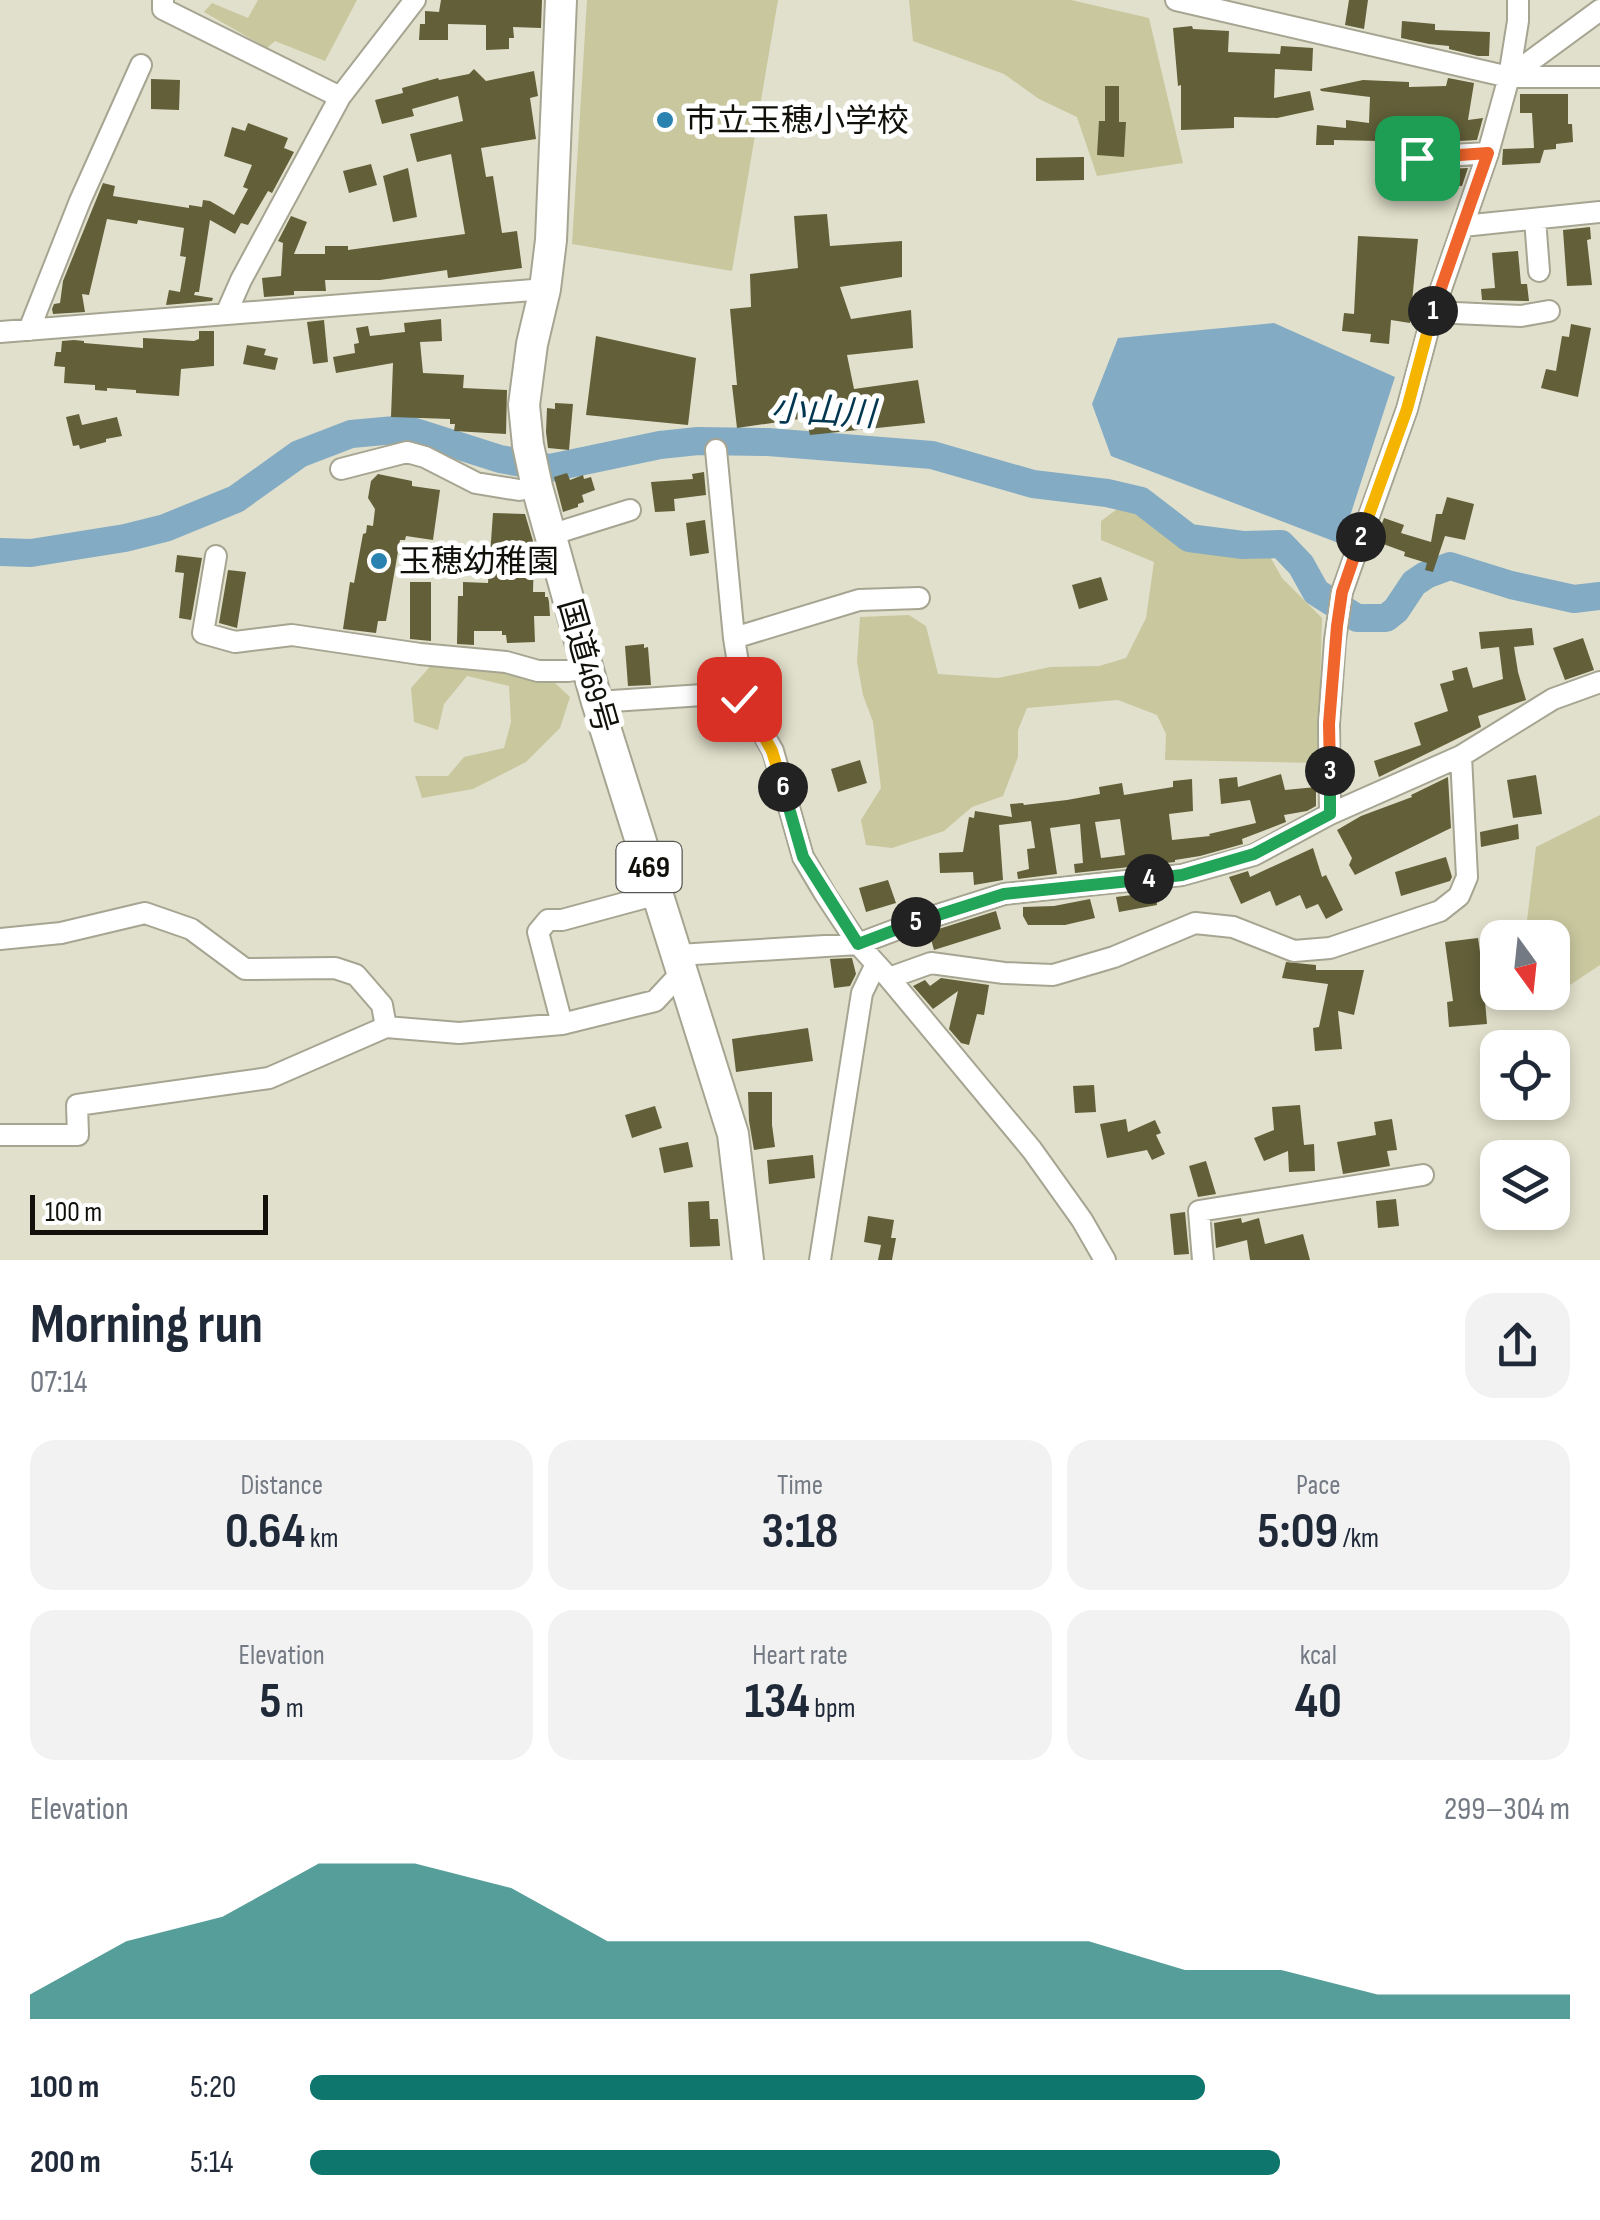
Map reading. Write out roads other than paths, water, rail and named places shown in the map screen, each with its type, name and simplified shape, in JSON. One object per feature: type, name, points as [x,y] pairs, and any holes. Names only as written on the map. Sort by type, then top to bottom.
[{"type":"highway","name":"国道469号","points":[[561,0],[551,240],[524,405],[534,471],[597,702],[733,1134],[748,1260]]},
{"type":"street","points":[[163,0],[163,9],[340,96]]},
{"type":"street","points":[[226,314],[240,280],[340,96],[415,0]]},
{"type":"street","points":[[1176,0],[1510,76],[1600,77]]},
{"type":"street","points":[[1330,814],[1329,724],[1341,596],[1407,409],[1433,312],[1488,153],[1510,76],[1518,0]]},
{"type":"street","points":[[1510,76],[1600,10]]},
{"type":"street","points":[[29,330],[80,201],[141,65]]},
{"type":"street","points":[[1417,158],[1488,153]]},
{"type":"street","points":[[1463,226],[1600,212]]},
{"type":"street","points":[[1535,219],[1539,271]]},
{"type":"street","points":[[0,332],[545,289]]},
{"type":"street","points":[[1433,312],[1520,316],[1549,311]]},
{"type":"street","points":[[716,450],[734,638],[744,700],[772,751],[803,857],[858,944],[1032,1150],[1105,1260]]},
{"type":"street","points":[[341,469],[407,452],[476,483],[518,490],[534,471]]},
{"type":"street","points":[[550,535],[630,510]]},
{"type":"street","points":[[216,556],[204,633],[235,642],[292,635],[506,662],[538,672],[588,668]]},
{"type":"street","points":[[734,638],[859,600],[918,598]]},
{"type":"street","points":[[0,1134],[78,1135],[76,1105],[269,1078],[386,1028],[458,1032],[562,1024],[655,1002],[680,964],[858,944],[1004,894],[1182,875],[1254,854],[1330,814],[1461,756],[1553,699],[1600,682]]},
{"type":"street","points":[[597,702],[718,694],[744,700]]},
{"type":"street","points":[[820,1260],[862,993],[883,970],[930,962],[1004,973],[1053,974],[1114,957],[1194,923],[1233,926],[1294,951],[1330,948],[1440,911],[1459,896],[1466,876],[1461,756]]},
{"type":"street","points":[[562,1024],[538,932],[548,920],[562,920],[658,894]]},
{"type":"street","points":[[0,939],[61,934],[145,912],[191,929],[245,969],[334,968],[356,974],[382,1005],[386,1028]]},
{"type":"street","points":[[1203,1260],[1200,1212],[1423,1175]]},
{"type":"water","points":[[1274,323],[1395,377],[1341,544],[1111,456],[1092,404],[1118,338]]},
{"type":"waterway","name":"小山川","points":[[0,552],[31,553],[165,528],[236,499],[299,454],[351,434],[406,429],[500,459],[550,468],[698,441],[768,442],[932,455],[1033,484],[1141,501],[1189,538],[1243,545],[1281,544],[1301,565],[1316,592],[1357,618],[1386,618],[1414,583],[1450,566],[1574,599],[1600,596]]},
{"type":"place","name":"市立玉穂小学校","points":[[665,120]]},
{"type":"place","name":"玉穂幼稚園","points":[[379,561]]}]
